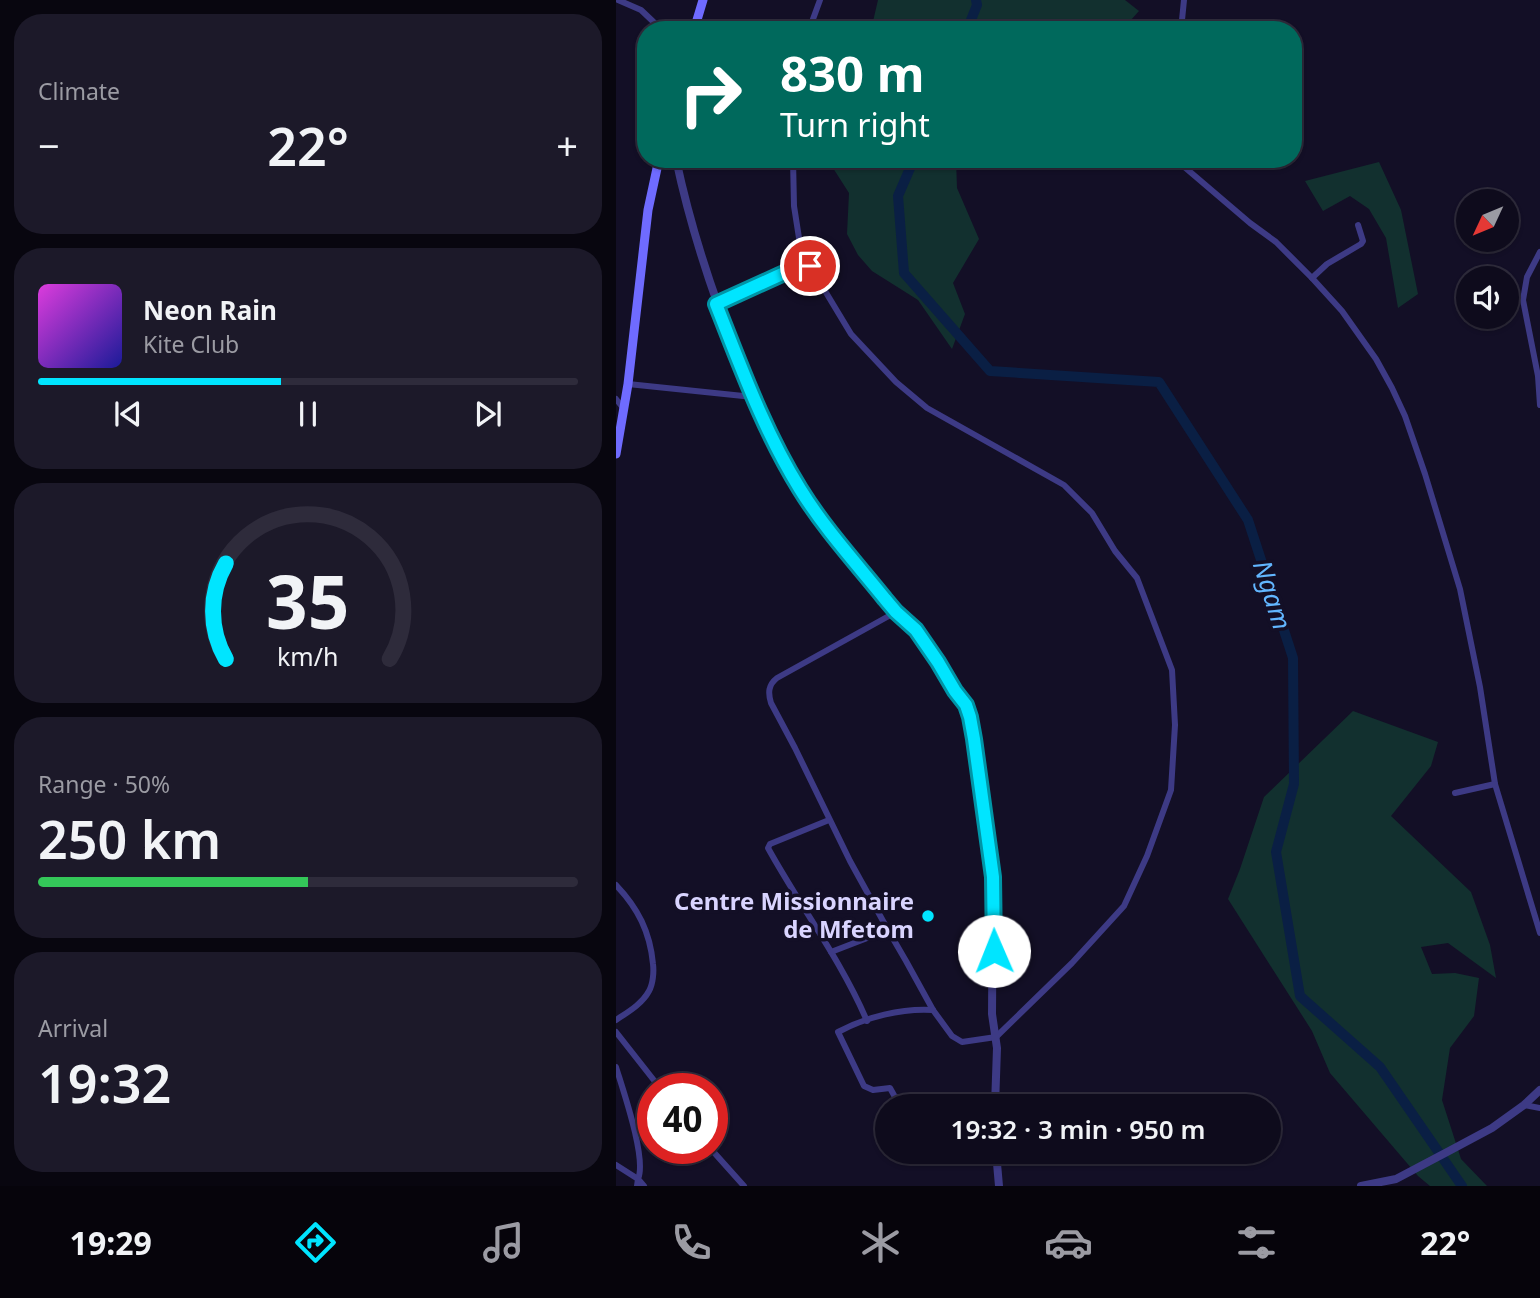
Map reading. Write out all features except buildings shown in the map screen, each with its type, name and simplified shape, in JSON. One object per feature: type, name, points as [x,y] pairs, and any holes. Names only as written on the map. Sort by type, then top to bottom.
[{"type":"main road","points":[[697,21],[703,0]]},
{"type":"main road","points":[[616,451],[628,384],[648,210],[658,168]]},
{"type":"street","points":[[618,0],[642,10],[653,21]]},
{"type":"street","points":[[812,21],[820,0]]},
{"type":"street","points":[[1182,21],[1184,0]]},
{"type":"street","points":[[678,168],[685,204],[716,304],[753,397],[785,463],[814,510],[896,612],[925,641],[966,705],[978,766],[993,877],[992,1014],[996,1037],[995,1094]]},
{"type":"street","points":[[793,168],[794,206],[799,238],[810,266],[851,334],[896,382],[927,408],[1064,485],[1092,513],[1115,551],[1137,578],[1172,670],[1175,725],[1171,790],[1147,856],[1124,906],[1053,982],[996,1037],[962,1042],[957,1040],[933,1010],[830,820],[768,696],[772,682],[787,672],[896,612]]},
{"type":"street","points":[[1186,168],[1276,242],[1342,311],[1376,359],[1405,416],[1460,589],[1480,687],[1494,784],[1540,933]]},
{"type":"street","points":[[1312,278],[1326,264],[1361,244],[1363,241],[1358,225]]},
{"type":"street","points":[[1540,252],[1527,277],[1523,300],[1538,376],[1540,405]]},
{"type":"street","points":[[716,304],[782,274],[810,266]]},
{"type":"street","points":[[628,384],[753,397]]},
{"type":"street","points":[[616,399],[624,409]]},
{"type":"street","points":[[1455,793],[1494,784]]},
{"type":"street","points":[[830,820],[770,844],[768,848],[831,953],[867,1021]]},
{"type":"street","points":[[616,885],[646,929],[654,971],[650,989],[636,1007],[616,1020]]},
{"type":"street","points":[[831,953],[888,930]]},
{"type":"street","points":[[893,1094],[890,1088],[873,1090],[864,1086],[838,1033],[867,1021],[915,1009],[933,1010]]},
{"type":"street","points":[[616,1032],[648,1073]]},
{"type":"street","points":[[616,1067],[640,1160],[637,1183]]},
{"type":"street","points":[[1361,1186],[1399,1178],[1486,1132],[1540,1090]]},
{"type":"street","points":[[1524,1105],[1540,1108]]},
{"type":"street","points":[[724,1164],[744,1186]]},
{"type":"street","points":[[997,1164],[999,1186]]},
{"type":"street","points":[[616,1165],[637,1183],[645,1186]]},
{"type":"green space","points":[[878,0],[1125,0],[1139,11],[1130,21],[873,21]]},
{"type":"green space","points":[[1379,162],[1401,210],[1418,294],[1398,308],[1386,238],[1369,209],[1350,196],[1323,211],[1305,181]]},
{"type":"green space","points":[[833,168],[956,168],[957,188],[979,239],[953,283],[965,314],[952,349],[918,300],[872,271],[858,255],[847,234],[849,193]]},
{"type":"green space","points":[[1353,711],[1438,742],[1431,766],[1391,816],[1471,892],[1490,945],[1496,978],[1448,943],[1421,947],[1432,974],[1455,973],[1479,978],[1474,1016],[1450,1048],[1442,1100],[1461,1159],[1487,1186],[1430,1186],[1418,1176],[1330,1073],[1312,1031],[1228,899],[1264,797]]},
{"type":"waterway","name":"Ngam","points":[[971,21],[977,5],[976,0]]},
{"type":"waterway","name":"Ngam","points":[[910,168],[898,196],[904,273],[990,371],[1159,382],[1248,520],[1293,658],[1294,784],[1276,852],[1300,996],[1380,1067],[1462,1186]]},
{"type":"place","name":"Centre Missionnaire de Mfetom","points":[[928,916]]},
{"type":"route","points":[[810,266],[782,274],[716,304],[771,437],[800,488],[814,510],[885,599],[925,641],[966,705],[974,739],[993,877],[994,951]]}]
